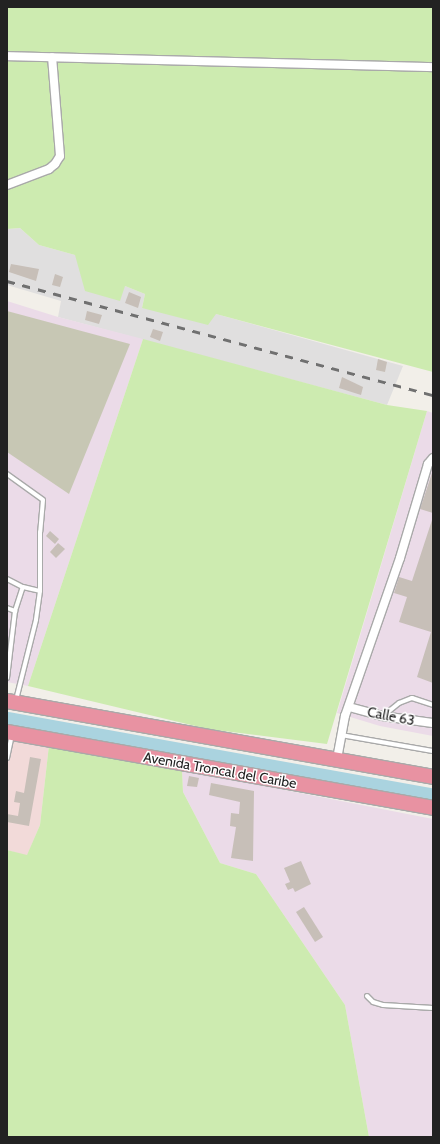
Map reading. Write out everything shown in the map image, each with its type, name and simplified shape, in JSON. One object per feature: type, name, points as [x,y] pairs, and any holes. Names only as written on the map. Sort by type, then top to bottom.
[{"type":"highway","points":[[11,701],[433,777]]},
{"type":"highway","name":"Avenida Troncal del Caribe","points":[[10,732],[433,808]]},
{"type":"street","points":[[7,56],[433,67]]},
{"type":"street","points":[[7,185],[49,169],[55,164],[60,156],[52,57]]},
{"type":"street","points":[[336,760],[341,734],[349,706],[400,558],[428,464],[433,458]]},
{"type":"street","name":"Calle 63","points":[[349,706],[382,716],[433,723]]},
{"type":"lane","points":[[7,474],[43,500],[40,532],[40,591],[34,633],[11,701]]},
{"type":"lane","points":[[7,579],[23,588],[40,591]]},
{"type":"lane","points":[[7,678],[15,611],[23,588]]},
{"type":"lane","points":[[7,608],[15,611]]},
{"type":"lane","points":[[382,716],[399,703],[412,698],[433,705]]},
{"type":"lane","points":[[7,758],[10,732]]},
{"type":"lane","points":[[341,734],[433,751]]},
{"type":"lane","points":[[367,996],[373,1002],[383,1005],[433,1008]]},
{"type":"shaded area","points":[[20,228],[39,245],[75,255],[125,286],[145,294],[142,308],[216,314],[403,366],[387,405],[58,317],[61,301],[7,285],[7,229]]},
{"type":"shaded area","points":[[7,301],[58,317],[143,339],[28,686],[7,682]]},
{"type":"shaded area","points":[[7,311],[130,344],[69,494],[7,452]]},
{"type":"shaded area","points":[[427,411],[433,413],[433,736],[380,726],[337,713]]},
{"type":"shaded area","points":[[7,738],[49,745],[40,825],[27,856],[7,850]]},
{"type":"shaded area","points":[[182,770],[433,819],[433,1137],[369,1137],[345,1005],[256,874],[220,863],[183,792]]},
{"type":"green space","points":[[7,7],[433,7],[433,372],[216,314],[208,325],[142,308],[145,294],[125,286],[120,301],[85,291],[75,255],[39,245],[20,228],[7,229]]},
{"type":"green space","points":[[143,339],[387,405],[427,411],[327,744],[208,729],[28,686]]},
{"type":"green space","points":[[49,745],[182,770],[183,792],[220,863],[256,874],[345,1005],[369,1137],[7,1137],[7,850],[27,855],[40,825]]},
{"type":"building","points":[[11,264],[39,269],[36,281],[9,272]]},
{"type":"building","points":[[55,274],[63,277],[60,287],[52,285]]},
{"type":"building","points":[[129,292],[141,297],[138,308],[125,303]]},
{"type":"building","points":[[87,311],[102,315],[99,324],[85,320]]},
{"type":"building","points":[[153,329],[163,332],[160,341],[150,337]]},
{"type":"building","points":[[378,359],[387,362],[385,372],[376,370]]},
{"type":"building","points":[[342,377],[363,387],[361,395],[339,388]]},
{"type":"building","points":[[433,473],[433,513],[420,509]]},
{"type":"building","points":[[432,520],[433,683],[417,677],[431,632],[399,622],[407,597],[394,593],[399,577],[412,581]]},
{"type":"building","points":[[50,531],[59,539],[55,544],[46,536]]},
{"type":"building","points":[[58,543],[65,549],[56,558],[50,552]]},
{"type":"building","points":[[30,757],[41,759],[29,826],[7,822],[7,814],[18,816],[20,803],[14,802],[16,791],[24,793]]},
{"type":"building","points":[[189,776],[199,778],[197,787],[187,786]]},
{"type":"building","points":[[211,783],[254,791],[253,861],[231,858],[236,827],[230,826],[231,813],[239,814],[240,802],[209,795]]},
{"type":"building","points":[[301,861],[311,884],[295,892],[293,888],[288,890],[285,884],[290,882],[284,868]]},
{"type":"building","points":[[304,907],[323,937],[315,942],[296,912]]},
{"type":"waterway","points":[[7,719],[433,796]]},
{"type":"railway","points":[[7,281],[433,395]]}]
